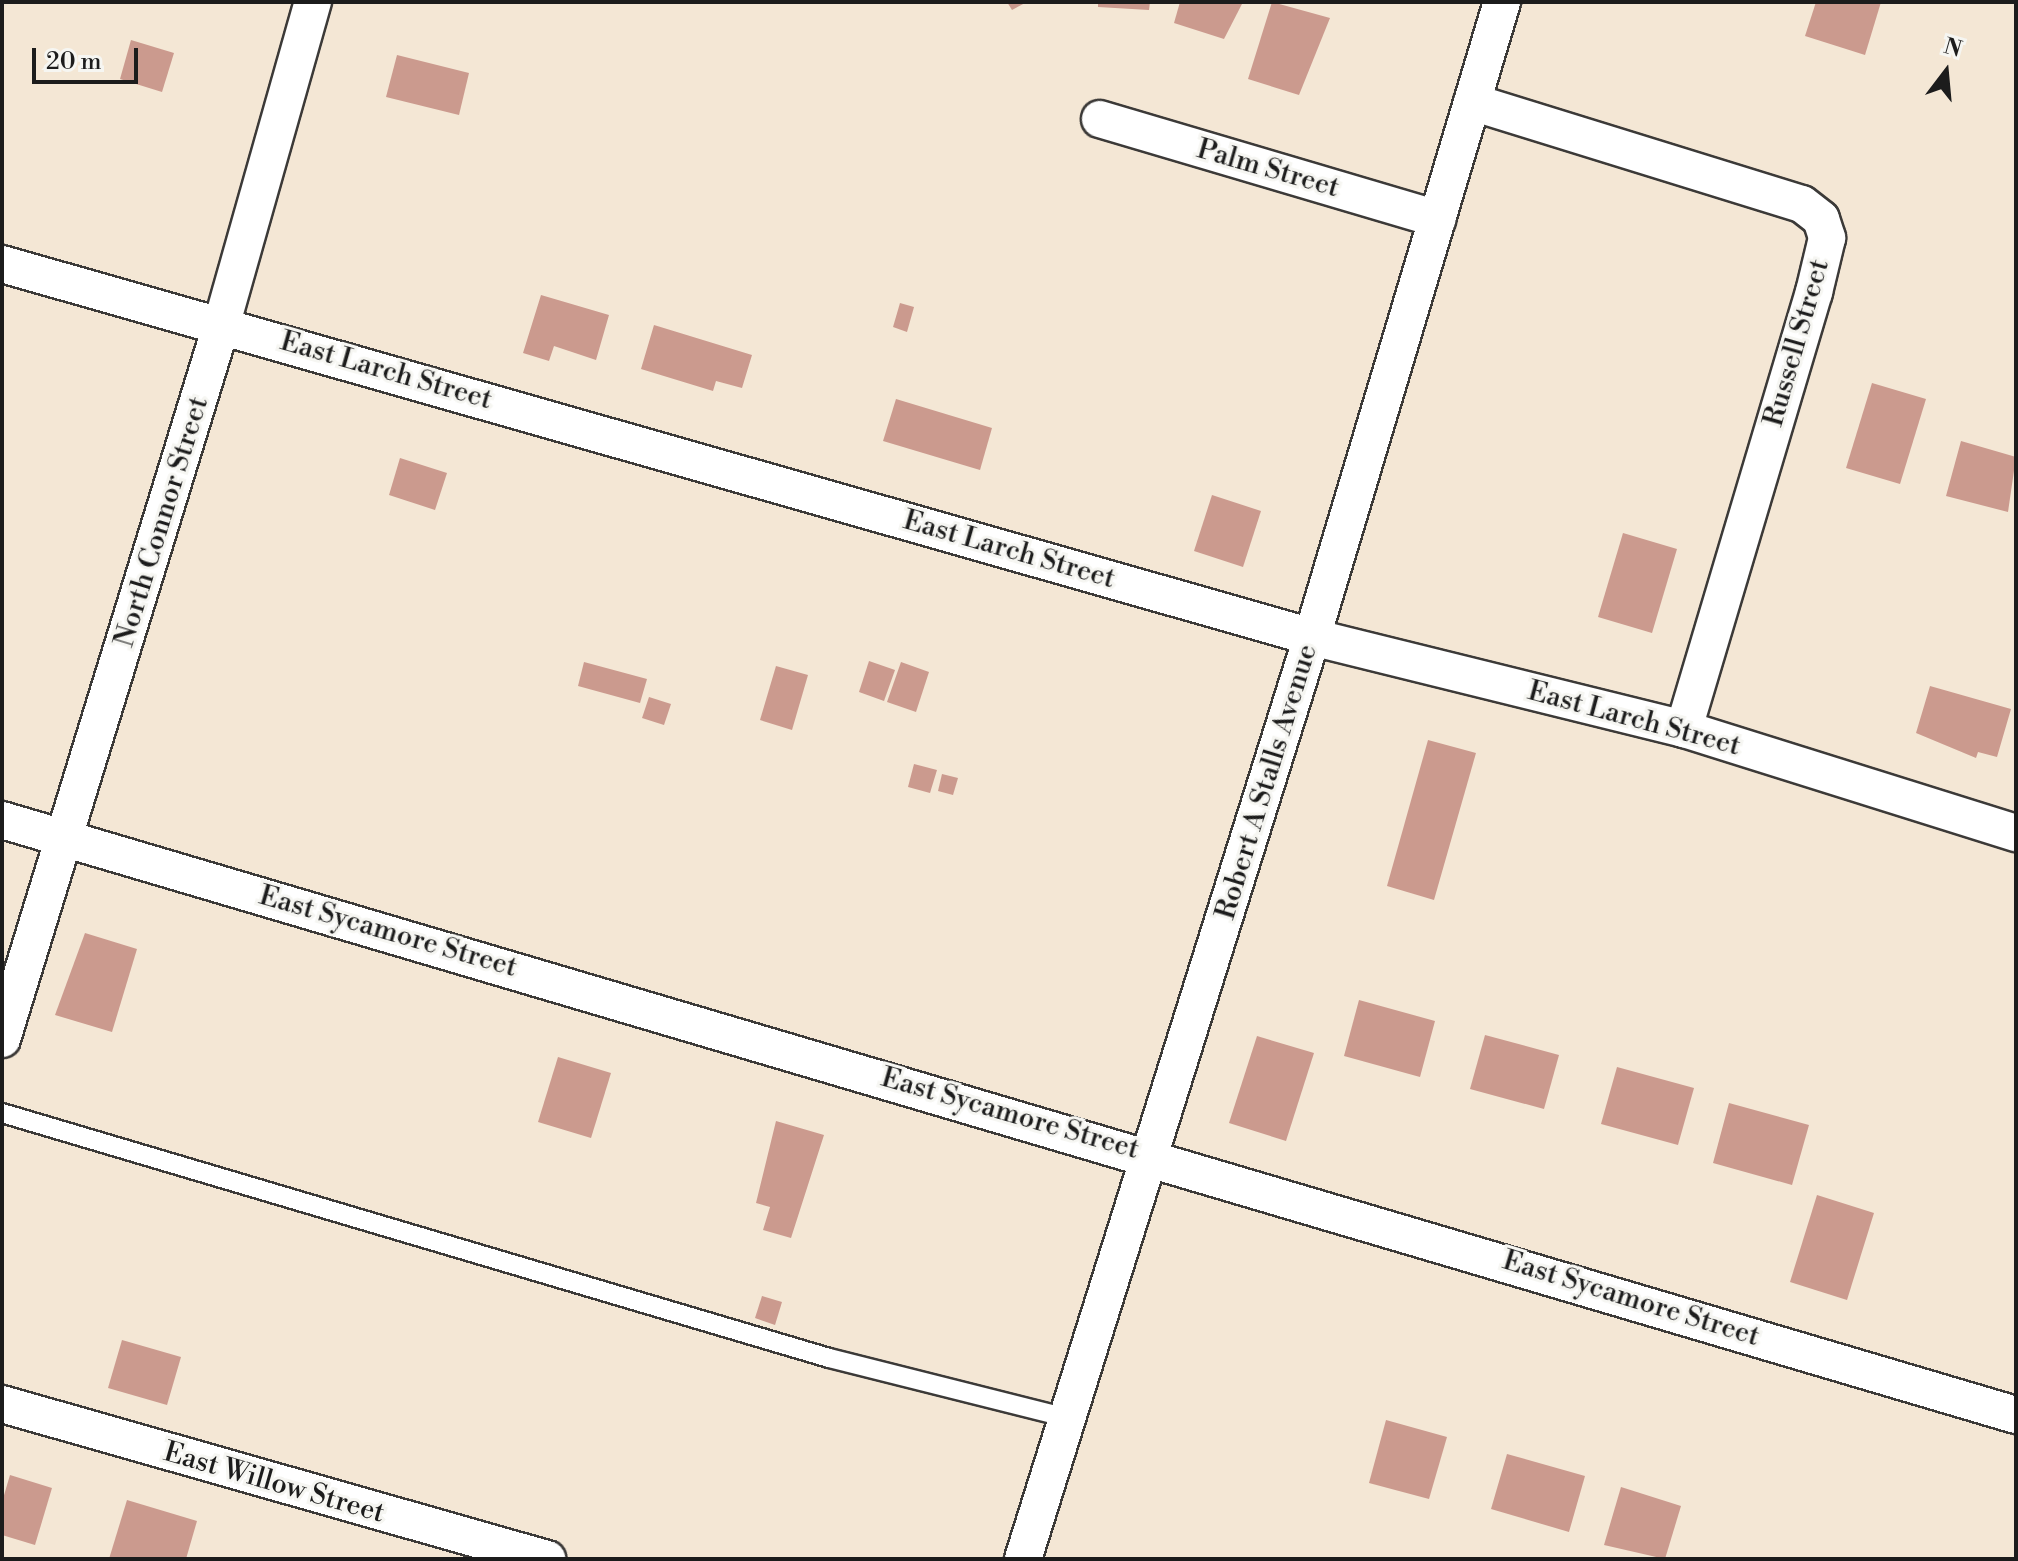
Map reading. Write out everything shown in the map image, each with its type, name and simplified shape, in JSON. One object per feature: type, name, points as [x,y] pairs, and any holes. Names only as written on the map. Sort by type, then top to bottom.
[{"type":"street","name":"North Connor Street","points":[[2,1039],[222,323],[313,2]]},
{"type":"street","name":"Robert A Stalls Avenue","points":[[1023,1559],[1312,637],[1502,2]]},
{"type":"street","name":"Russell Street","points":[[1472,102],[1802,204],[1821,219],[1827,238],[1814,292],[1684,729]]},
{"type":"street","name":"Palm Street","points":[[1100,119],[1437,219]]},
{"type":"street","name":"East Larch Street","points":[[2,264],[222,323],[1312,637],[1684,729],[2016,833]]},
{"type":"street","name":"East Sycamore Street","points":[[2,820],[1150,1155],[2016,1415]]},
{"type":"street","name":"East Willow Street","points":[[2,1404],[547,1559]]},
{"type":"lane","points":[[2,1113],[829,1358],[1067,1418]]},
{"type":"building","points":[[1007,2],[1027,2],[1012,10]]},
{"type":"building","points":[[1098,2],[1150,2],[1149,10],[1098,7]]},
{"type":"building","points":[[1180,2],[1243,2],[1224,39],[1174,23]]},
{"type":"building","points":[[1272,2],[1330,18],[1299,95],[1248,79]]},
{"type":"building","points":[[1816,2],[1881,2],[1865,55],[1805,36]]},
{"type":"building","points":[[131,40],[174,53],[162,92],[120,79]]},
{"type":"building","points":[[397,55],[469,73],[459,115],[386,97]]},
{"type":"building","points":[[541,295],[609,315],[596,360],[554,346],[549,361],[523,353]]},
{"type":"building","points":[[900,303],[914,307],[907,332],[893,327]]},
{"type":"building","points":[[654,325],[752,355],[742,388],[716,381],[713,391],[641,369]]},
{"type":"building","points":[[1872,383],[1926,399],[1900,484],[1846,468]]},
{"type":"building","points":[[896,399],[992,428],[980,470],[883,441]]},
{"type":"building","points":[[1961,441],[2016,457],[2008,512],[1946,496]]},
{"type":"building","points":[[400,458],[447,473],[435,510],[389,495]]},
{"type":"building","points":[[1212,495],[1261,511],[1243,567],[1194,551]]},
{"type":"building","points":[[1623,533],[1677,549],[1652,633],[1598,617]]},
{"type":"building","points":[[869,661],[895,670],[884,701],[859,692]]},
{"type":"building","points":[[584,662],[647,679],[640,703],[578,686]]},
{"type":"building","points":[[901,662],[929,672],[916,712],[887,702]]},
{"type":"building","points":[[776,666],[808,675],[792,730],[760,720]]},
{"type":"building","points":[[1930,686],[2011,709],[1997,757],[1978,752],[1976,758],[1916,733]]},
{"type":"building","points":[[649,697],[671,704],[664,725],[642,718]]},
{"type":"building","points":[[1428,740],[1476,753],[1434,900],[1387,886]]},
{"type":"building","points":[[914,764],[937,770],[930,793],[908,787]]},
{"type":"building","points":[[942,774],[958,778],[953,795],[938,791]]},
{"type":"building","points":[[85,933],[137,949],[112,1032],[55,1015]]},
{"type":"building","points":[[1359,1000],[1435,1021],[1420,1077],[1344,1056]]},
{"type":"building","points":[[1485,1035],[1559,1055],[1544,1109],[1470,1089]]},
{"type":"building","points":[[1257,1036],[1314,1053],[1286,1141],[1229,1123]]},
{"type":"building","points":[[558,1057],[611,1073],[591,1138],[538,1122]]},
{"type":"building","points":[[1617,1067],[1694,1088],[1678,1145],[1601,1124]]},
{"type":"building","points":[[1729,1103],[1809,1125],[1792,1185],[1713,1163]]},
{"type":"building","points":[[776,1121],[824,1135],[791,1238],[763,1230],[770,1207],[756,1203]]},
{"type":"building","points":[[1817,1195],[1874,1213],[1847,1300],[1790,1282]]},
{"type":"building","points":[[762,1296],[782,1302],[775,1325],[755,1318]]},
{"type":"building","points":[[122,1340],[181,1357],[167,1405],[108,1388]]},
{"type":"building","points":[[1386,1420],[1447,1437],[1429,1499],[1369,1483]]},
{"type":"building","points":[[1507,1454],[1585,1476],[1569,1532],[1491,1509]]},
{"type":"building","points":[[10,1475],[52,1488],[35,1545],[2,1535],[2,1502]]},
{"type":"building","points":[[1621,1487],[1681,1506],[1665,1559],[1604,1545]]},
{"type":"building","points":[[127,1500],[197,1521],[186,1559],[109,1559]]}]
